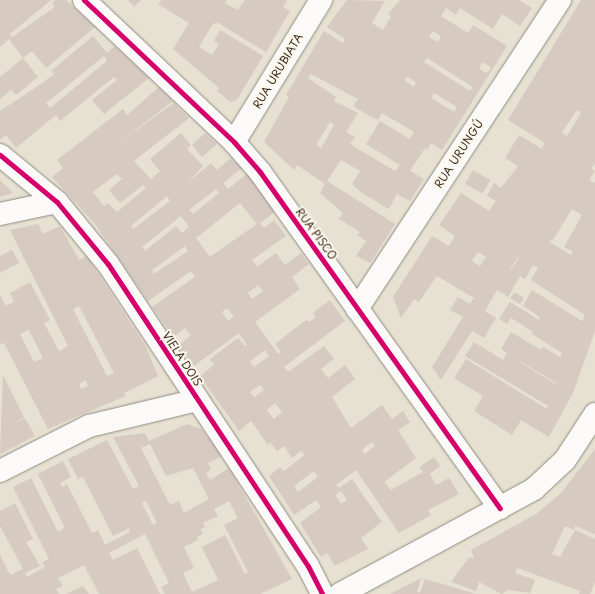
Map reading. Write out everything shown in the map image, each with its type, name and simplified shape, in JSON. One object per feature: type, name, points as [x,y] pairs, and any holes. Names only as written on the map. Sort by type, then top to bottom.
[{"type":"street","name":"RUA PISCO","points":[[84,0],[234,142],[357,309],[500,508]]},
{"type":"street","name":"RUA URUBIATA","points":[[234,142],[321,0]]},
{"type":"street","name":"RUA URUNGÚ","points":[[357,309],[560,0]]},
{"type":"street","name":"VIELA DOIS","points":[[0,155],[57,202],[108,264],[198,400],[322,594]]},
{"type":"street","points":[[0,214],[57,202]]},
{"type":"street","points":[[0,471],[88,426],[198,400]]},
{"type":"street","points":[[340,594],[534,489],[565,460],[595,414]]},
{"type":"building","points":[[0,0],[51,0],[10,34],[12,37],[55,7],[52,3],[56,0],[66,0],[95,27],[46,68],[32,51],[23,58],[9,39],[0,47]]},
{"type":"building","points":[[128,0],[141,0],[134,7]]},
{"type":"building","points":[[161,0],[227,0],[225,3],[238,10],[245,0],[287,0],[283,7],[290,11],[266,52],[217,22],[212,25],[199,47],[212,55],[219,44],[214,41],[220,30],[263,56],[237,100],[230,102],[217,91],[219,88],[173,49],[189,23],[158,4]]},
{"type":"building","points":[[347,0],[385,1],[372,23],[383,30],[391,16],[388,14],[400,0],[519,0],[532,8],[520,26],[502,14],[493,29],[460,8],[456,15],[446,8],[441,16],[468,33],[473,25],[507,46],[442,150],[431,143],[427,150],[425,148],[410,171],[424,179],[410,201],[397,194],[389,209],[362,193],[352,184],[360,171],[341,160],[327,181],[395,224],[370,263],[356,256],[366,241],[357,235],[360,232],[339,219],[343,213],[320,193],[325,184],[297,165],[294,170],[264,142],[289,97],[286,95],[324,31],[343,43],[345,39],[327,27]],"holes":[[[433,31],[441,36],[438,42],[429,37]],[[427,58],[473,87],[470,91],[424,62]],[[482,62],[491,67],[487,73],[479,69]],[[311,74],[358,99],[353,106],[368,115],[378,120],[382,113],[414,132],[410,139],[380,121],[366,144],[400,165],[395,171],[350,144],[355,137],[346,132],[358,113],[334,101],[336,97],[308,78]],[[407,77],[416,82],[414,87],[405,81]],[[434,93],[457,107],[454,112],[431,98]],[[330,122],[334,125],[321,148],[316,145]]]},
{"type":"building","points":[[581,0],[595,0],[595,163],[591,169],[595,171],[589,180],[595,183],[595,331],[573,393],[549,437],[521,420],[512,435],[474,411],[483,396],[454,378],[466,359],[547,409],[548,406],[465,356],[474,342],[503,360],[507,353],[501,349],[511,332],[541,350],[543,347],[560,357],[562,353],[532,334],[533,332],[511,318],[507,324],[499,319],[510,302],[539,320],[540,317],[523,306],[532,290],[582,321],[585,315],[531,280],[538,268],[533,265],[525,279],[520,276],[508,297],[497,290],[485,311],[496,318],[484,338],[472,331],[441,380],[432,367],[463,317],[450,310],[458,297],[470,304],[474,298],[437,276],[419,302],[414,299],[401,318],[393,297],[432,236],[449,246],[455,236],[439,225],[461,193],[489,211],[496,201],[487,196],[494,183],[501,188],[518,166],[505,158],[519,135],[542,149],[545,143],[508,120]],"holes":[[[577,110],[581,113],[567,136],[562,132]],[[572,209],[582,215],[564,247],[573,252],[571,255],[548,241],[553,240]],[[478,252],[486,257],[480,266],[472,261]],[[518,257],[519,258],[510,270]],[[520,361],[556,383],[555,384],[520,362]]]},
{"type":"building","points":[[93,36],[107,53],[115,46],[149,78],[104,114],[92,100],[117,80],[114,77],[60,121],[56,115],[16,148],[6,135],[0,140],[0,111],[54,74],[51,71]],"holes":[[[104,56],[107,61],[50,108],[46,103]]]},
{"type":"building","points":[[23,58],[38,77],[16,95],[11,90],[0,99],[0,77]]},
{"type":"building","points":[[159,87],[173,101],[118,143],[174,103],[189,118],[134,161],[151,179],[160,171],[150,159],[181,133],[191,145],[187,149],[203,166],[187,183],[211,163],[217,170],[231,158],[242,168],[223,183],[228,189],[247,174],[278,210],[260,223],[264,228],[274,220],[286,236],[252,260],[257,267],[276,253],[285,265],[301,253],[309,264],[292,277],[300,289],[255,322],[278,354],[281,352],[275,344],[306,320],[309,322],[316,317],[313,313],[330,300],[345,321],[284,367],[288,372],[324,346],[334,359],[321,369],[328,378],[345,365],[355,379],[332,397],[351,428],[382,405],[392,419],[403,411],[410,422],[398,430],[416,458],[384,482],[389,488],[391,490],[423,472],[419,467],[434,457],[440,466],[430,474],[436,485],[449,478],[459,494],[428,510],[431,515],[399,533],[356,470],[336,485],[339,488],[352,479],[382,522],[361,538],[368,549],[335,566],[327,553],[321,557],[300,523],[321,507],[316,500],[294,515],[269,476],[280,467],[284,471],[305,455],[301,451],[292,458],[284,446],[277,451],[270,442],[268,445],[251,421],[239,431],[200,376],[214,365],[210,359],[238,338],[245,346],[247,345],[239,333],[194,366],[178,346],[191,335],[185,328],[173,337],[152,307],[195,277],[191,271],[148,301],[95,224],[52,177],[63,168],[57,160],[123,109],[127,115]],"holes":[[[117,174],[122,179],[109,190],[120,203],[143,185],[146,188],[117,212],[108,203],[104,206],[93,192]],[[216,189],[219,193],[193,214],[189,210]],[[167,196],[170,201],[133,229],[131,226]],[[240,203],[257,224],[210,257],[196,238]],[[181,216],[189,227],[182,233],[176,226],[145,251],[142,247]],[[185,246],[188,251],[154,274],[152,270]],[[258,285],[263,291],[252,299],[248,293]],[[227,308],[234,317],[228,321],[222,312]],[[265,350],[269,356],[254,367],[250,361]],[[260,385],[264,390],[254,397],[250,392]],[[275,403],[282,412],[274,419],[267,410]],[[372,442],[375,446],[365,454],[362,450]],[[314,471],[318,477],[298,492],[294,486]],[[341,491],[347,500],[341,504],[335,495]]]},
{"type":"building","points":[[205,133],[217,144],[202,157],[192,145]]},
{"type":"building","points":[[473,170],[490,180],[482,194],[465,184]]},
{"type":"building","points":[[0,180],[13,193],[0,197]]},
{"type":"building","points":[[38,224],[43,234],[60,226],[79,260],[87,256],[145,345],[158,376],[124,393],[126,396],[48,429],[4,343],[0,344],[0,295],[6,306],[14,302],[10,293],[30,282],[50,320],[44,323],[59,351],[68,346],[10,230]],"holes":[[[79,306],[114,373],[107,376],[73,309]],[[29,330],[43,358],[34,362],[20,334]],[[86,380],[88,386],[81,389],[79,384]]]},
{"type":"building","points":[[12,250],[19,263],[0,273],[0,256]]},
{"type":"building","points":[[515,292],[524,298],[520,304],[510,298]]},
{"type":"building","points":[[3,375],[24,417],[13,424],[25,418],[35,436],[0,454]]},
{"type":"building","points":[[187,424],[202,429],[208,439],[210,437],[222,456],[208,463],[211,469],[206,473],[210,480],[229,468],[292,579],[260,594],[165,594],[161,587],[169,583],[145,534],[109,553],[113,560],[137,548],[160,594],[99,594],[84,565],[58,578],[63,586],[56,589],[59,594],[0,594],[0,555],[10,575],[23,569],[0,526],[0,511],[15,503],[33,539],[26,542],[40,566],[25,573],[27,577],[45,567],[42,562],[49,559],[13,487],[31,478],[58,532],[65,528],[38,474],[63,461],[71,477],[60,483],[62,487],[67,484],[92,533],[98,530],[105,545],[130,532],[129,528],[113,536],[83,477],[78,479],[68,459],[107,440],[133,489],[139,486],[113,437],[145,433],[149,441]],"holes":[[[150,444],[166,476],[193,468],[209,499],[184,513],[179,501],[170,505],[141,448]],[[146,501],[157,523],[153,525],[142,503]],[[229,501],[238,518],[224,525],[248,572],[245,574],[225,535],[202,547],[218,580],[192,592],[183,573],[194,568],[184,547],[198,540],[197,537],[203,534],[201,529],[205,527],[203,523],[218,516],[214,509]]]},
{"type":"building","points":[[595,449],[595,534],[575,526],[574,530],[565,526],[552,554],[560,557],[575,530],[595,539],[595,582],[590,594],[579,594],[580,591],[517,568],[515,573],[535,580],[530,593],[508,590],[502,594],[479,582],[476,591],[451,582],[469,557],[474,559],[471,550],[536,514],[560,494]]},
{"type":"building","points":[[421,578],[417,592],[420,593],[425,579],[476,594],[390,594]]},
{"type":"building","points":[[83,586],[89,594],[66,594]]},
{"type":"cycle path","points":[[84,0],[234,142],[260,172],[500,508]]},
{"type":"cycle path","points":[[0,155],[57,202],[108,264],[308,566],[322,594]]}]
